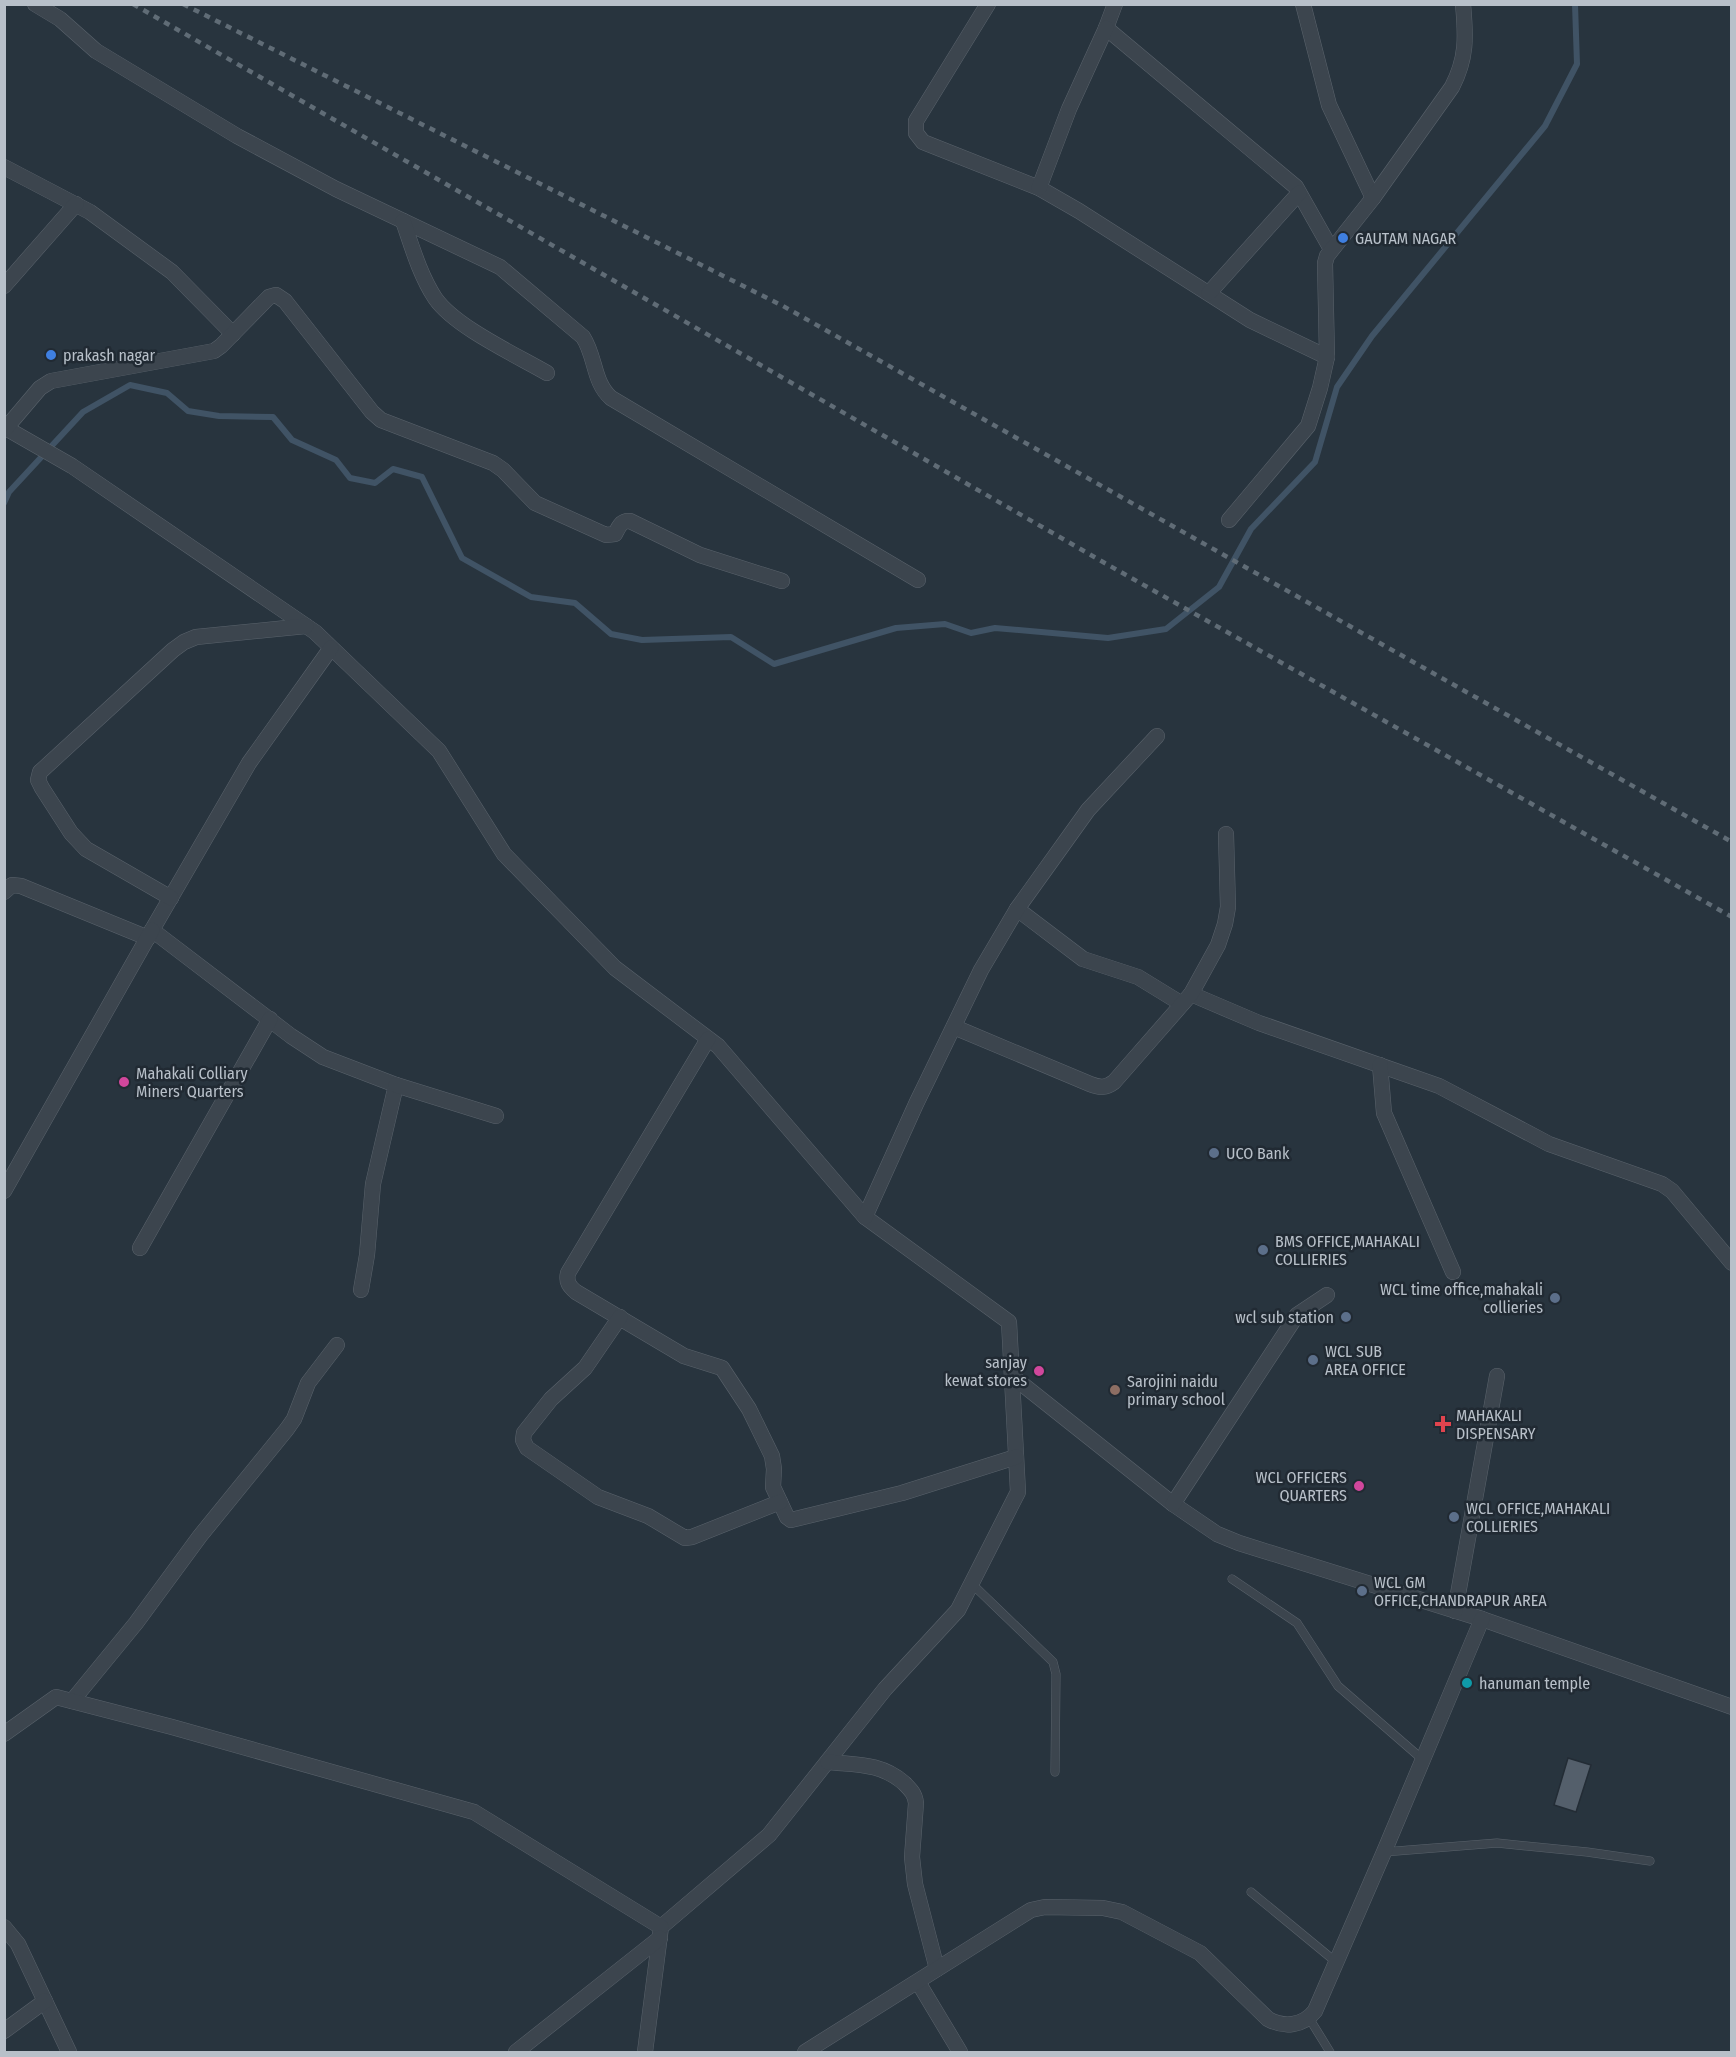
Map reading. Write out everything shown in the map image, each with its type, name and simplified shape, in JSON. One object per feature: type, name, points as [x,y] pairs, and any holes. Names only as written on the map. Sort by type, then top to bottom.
[{"type":"street","points":[[35,4],[60,19],[96,51],[237,136],[403,221],[500,267],[588,344],[599,385],[611,398],[918,580]]},
{"type":"street","points":[[988,4],[921,110],[916,121],[916,133],[923,142],[1039,188],[1272,333],[1327,357]]},
{"type":"street","points":[[1039,188],[1069,109],[1115,4]]},
{"type":"street","points":[[1303,4],[1329,105],[1373,198]]},
{"type":"street","points":[[1229,520],[1308,426],[1327,357],[1325,263],[1331,249],[1373,198],[1452,87],[1460,72],[1465,55],[1466,38],[1463,4]]},
{"type":"street","points":[[1106,28],[1296,187],[1331,249]]},
{"type":"street","points":[[4,166],[76,204],[172,272],[233,334]]},
{"type":"street","points":[[1209,293],[1299,193]]},
{"type":"street","points":[[4,286],[76,204]]},
{"type":"street","points":[[403,221],[421,271],[436,299],[447,312],[463,324],[547,373]]},
{"type":"street","points":[[516,2052],[660,1933],[770,1834],[885,1689],[958,1610],[1018,1492],[1008,1322],[865,1218],[718,1046],[615,968],[504,854],[439,751],[331,648],[306,626],[72,466],[7,429],[45,384],[205,354],[221,346],[269,297],[276,295],[381,420],[493,463],[503,470],[535,503],[606,535],[615,534],[621,523],[625,520],[630,521],[700,555],[782,581]]},
{"type":"street","points":[[171,898],[78,842],[42,788],[38,780],[40,772],[184,642],[196,638],[306,626]]},
{"type":"street","points":[[4,1191],[249,763],[331,648]]},
{"type":"street","points":[[865,1218],[916,1104],[981,970],[1017,909],[1088,810],[1157,736]]},
{"type":"street","points":[[954,1027],[1098,1087],[1107,1087],[1114,1082],[1187,999],[1218,945],[1228,907],[1226,834]]},
{"type":"street","points":[[4,892],[12,885],[21,886],[150,934],[323,1057],[396,1085],[496,1116]]},
{"type":"street","points":[[1017,909],[1083,959],[1138,977],[1187,999],[1451,1091],[1549,1144],[1662,1184],[1672,1191],[1731,1263]]},
{"type":"street","points":[[140,1248],[270,1019]]},
{"type":"street","points":[[708,1039],[568,1273],[567,1280],[576,1292],[684,1356],[722,1368],[749,1409],[772,1456],[774,1487],[787,1517],[795,1520],[902,1493],[1016,1457]]},
{"type":"street","points":[[1380,1065],[1384,1113],[1453,1272]]},
{"type":"street","points":[[361,1290],[367,1255],[373,1184],[396,1085]]},
{"type":"street","points":[[1173,1504],[1297,1315],[1327,1295]]},
{"type":"street","points":[[620,1317],[585,1368],[551,1399],[524,1433],[523,1440],[527,1448],[597,1497],[648,1516],[685,1538],[692,1538],[780,1502]]},
{"type":"street","points":[[72,1701],[136,1623],[200,1536],[287,1429],[294,1419],[308,1383],[337,1345]]},
{"type":"street","points":[[1011,1376],[1173,1504],[1217,1534],[1239,1543],[1482,1619],[1731,1707]]},
{"type":"street","points":[[1455,1611],[1497,1376]]},
{"type":"street","points":[[805,2052],[1031,1910],[1045,1907],[1103,1908],[1122,1912],[1192,1947],[1268,2019],[1282,2024],[1297,2024],[1309,2018],[1315,2011],[1384,1852],[1482,1619]]},
{"type":"street","points":[[4,1734],[56,1696],[474,1812],[660,1933]]},
{"type":"street","points":[[828,1762],[887,1770],[912,1790],[916,1803],[912,1857],[915,1884],[937,1970]]},
{"type":"street","points":[[4,1927],[18,1944],[69,2052]]},
{"type":"street","points":[[645,2052],[660,1933]]},
{"type":"street","points":[[918,1982],[960,2052]]},
{"type":"street","points":[[4,2031],[45,2001]]},
{"type":"lane","points":[[1232,1580],[1297,1623],[1338,1686],[1422,1759]]},
{"type":"lane","points":[[971,1583],[1053,1662],[1056,1674],[1055,1772]]},
{"type":"lane","points":[[1384,1852],[1497,1843],[1650,1861]]},
{"type":"lane","points":[[1251,1892],[1336,1962]]},
{"type":"lane","points":[[1309,2018],[1330,2052]]},
{"type":"building","points":[[1568,1758],[1591,1765],[1576,1812],[1554,1805]]},
{"type":"waterway","points":[[4,503],[9,492],[83,412],[130,385],[167,393],[188,411],[219,416],[273,417],[292,440],[336,460],[350,478],[375,483],[393,469],[422,477],[462,558],[531,597],[575,603],[611,634],[642,640],[731,637],[774,664],[896,628],[945,624],[971,633],[995,628],[1108,638],[1166,629],[1219,587],[1251,529],[1315,462],[1337,387],[1372,336],[1545,126],[1577,64],[1575,4]]},
{"type":"railway","points":[[133,4],[1103,562],[1732,917]]},
{"type":"railway","points":[[183,4],[783,306],[1732,842]]},
{"type":"place","name":"GAUTAM NAGAR","points":[[1343,238]]},
{"type":"place","name":"prakash nagar","points":[[51,355]]},
{"type":"place","name":"Mahakali Colliary Miners' Quarters","points":[[124,1082]]},
{"type":"place","name":"UCO Bank","points":[[1214,1153]]},
{"type":"place","name":"BMS OFFICE,MAHAKALI COLLIERIES","points":[[1263,1250]]},
{"type":"place","name":"WCL time office,mahakali collieries","points":[[1555,1298]]},
{"type":"place","name":"wcl sub station","points":[[1346,1317]]},
{"type":"place","name":"WCL SUB AREA OFFICE","points":[[1313,1360]]},
{"type":"place","name":"sanjay kewat stores","points":[[1039,1371]]},
{"type":"place","name":"Sarojini naidu primary school","points":[[1115,1390]]},
{"type":"place","name":"MAHAKALI DISPENSARY","points":[[1443,1424]]},
{"type":"place","name":"WCL OFFICERS QUARTERS","points":[[1359,1486]]},
{"type":"place","name":"WCL OFFICE,MAHAKALI COLLIERIES","points":[[1454,1517]]},
{"type":"place","name":"WCL GM OFFICE,CHANDRAPUR AREA","points":[[1362,1591]]},
{"type":"place","name":"hanuman temple","points":[[1467,1683]]}]
